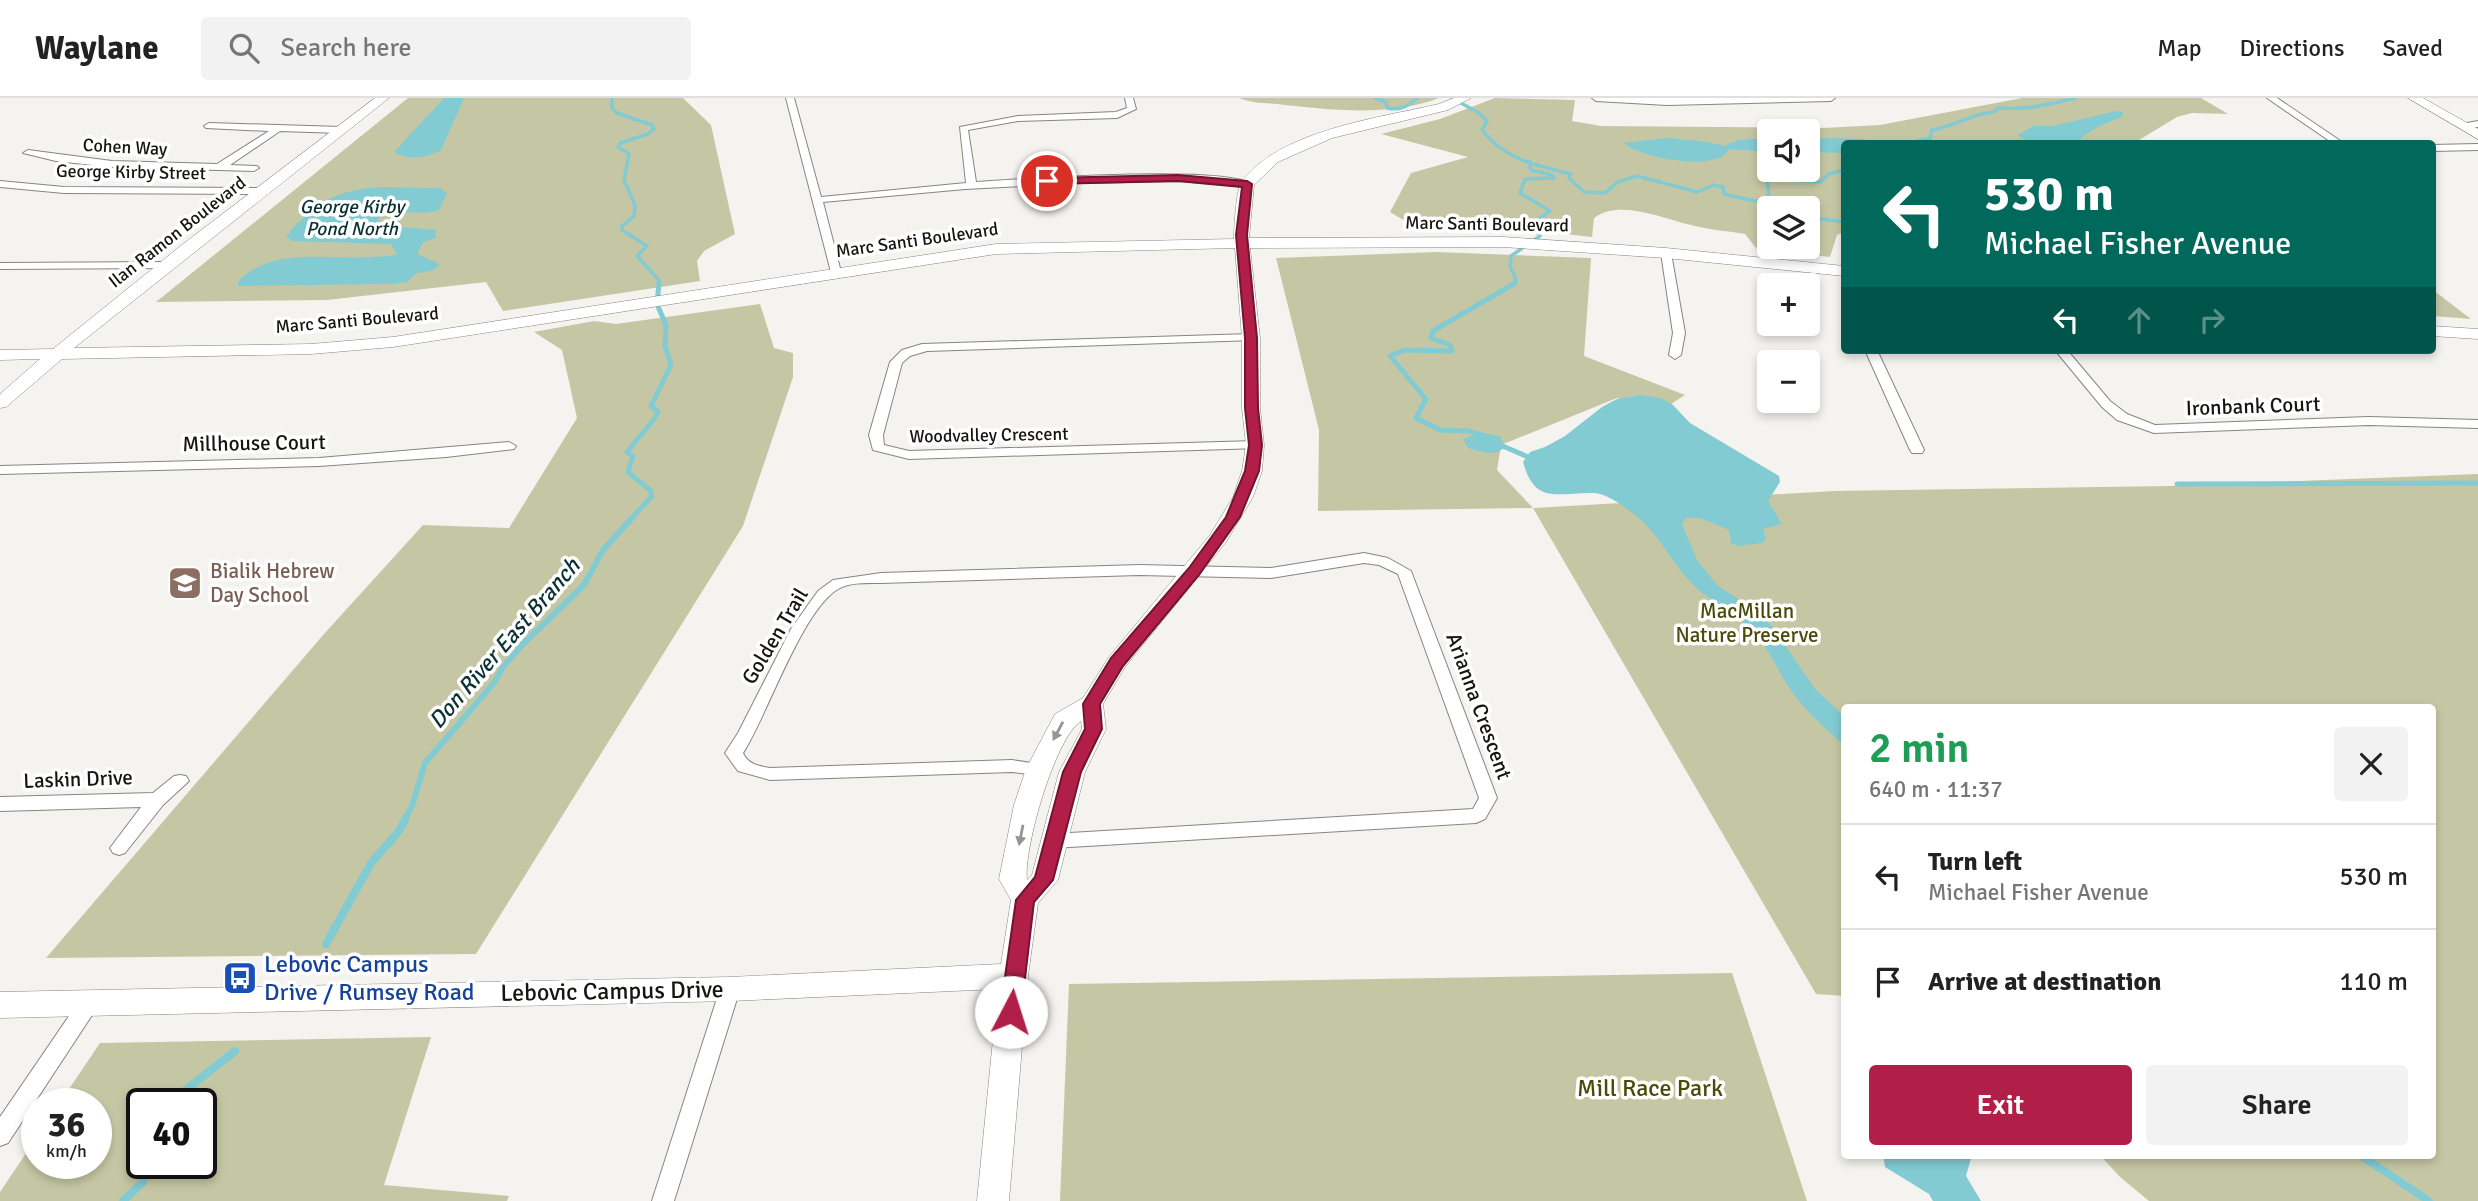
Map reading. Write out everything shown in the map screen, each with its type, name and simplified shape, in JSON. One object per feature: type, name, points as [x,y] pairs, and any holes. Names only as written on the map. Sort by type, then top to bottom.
[{"type":"street","name":"Ilan Ramon Boulevard","points":[[0,403],[54,354],[164,265],[383,98]]},
{"type":"street","points":[[790,98],[836,272]]},
{"type":"street","points":[[971,184],[963,129],[976,124],[1116,115],[1132,109],[1129,98]]},
{"type":"street","points":[[1025,900],[1012,879],[1027,805],[1038,769],[1064,720],[1091,704],[1117,662],[1194,572],[1226,527],[1243,497],[1252,471],[1255,445],[1251,408],[1251,338],[1242,243],[1247,184],[1273,159],[1327,135],[1443,107],[1465,98]]},
{"type":"street","points":[[1596,98],[1831,98]]},
{"type":"street","points":[[2271,98],[2335,140]]},
{"type":"street","points":[[2414,98],[2478,135]]},
{"type":"street","points":[[2461,125],[2478,124]]},
{"type":"street","points":[[209,126],[341,130]]},
{"type":"street","points":[[220,167],[277,129]]},
{"type":"street","points":[[2436,148],[2478,148]]},
{"type":"street","name":"Cohen Way","points":[[28,153],[55,159],[121,164],[254,167]]},
{"type":"street","points":[[818,200],[971,184],[1178,178],[1247,184]]},
{"type":"street","name":"George Kirby Street","points":[[0,184],[64,190],[262,191]]},
{"type":"street","name":"Marc Santi Boulevard","points":[[0,355],[311,349],[393,342],[996,249],[1242,243],[1503,242],[1666,253],[1841,271]]},
{"type":"street","points":[[1666,253],[1679,333],[1675,355]]},
{"type":"street","points":[[0,266],[164,265]]},
{"type":"street","points":[[2436,331],[2478,334]]},
{"type":"street","name":"Woodvalley Crescent","points":[[1251,338],[926,347],[906,352],[896,362],[876,435],[878,447],[909,456],[1255,445]]},
{"type":"street","points":[[1873,354],[1917,450]]},
{"type":"street","name":"Ironbank Court","points":[[2064,354],[2106,404],[2122,417],[2154,429],[2369,421],[2478,424]]},
{"type":"street","name":"Millhouse Court","points":[[0,470],[353,461],[430,456],[509,446]]},
{"type":"street","name":"Arianna Crescent","points":[[1053,841],[1455,819],[1479,814],[1485,806],[1487,787],[1404,572],[1396,565],[1364,558],[1271,573],[1194,572]]},
{"type":"street","name":"Golden Trail","points":[[1038,769],[1001,766],[770,774],[755,772],[743,766],[734,753],[747,733],[769,684],[818,600],[832,586],[861,579],[881,578],[1139,570],[1194,572]]},
{"type":"street","points":[[993,1201],[1014,976],[1025,900],[1044,880],[1072,772],[1094,729],[1091,704]]},
{"type":"street","points":[[119,848],[157,800],[180,781]]},
{"type":"street","name":"Laskin Drive","points":[[0,804],[157,800]]},
{"type":"street","name":"Lebovic Campus Drive","points":[[0,1004],[730,989],[1014,976]]},
{"type":"street","points":[[663,1201],[730,989]]},
{"type":"street","points":[[0,1136],[89,1003]]},
{"type":"green space","points":[[408,98],[683,98],[711,125],[735,234],[704,251],[697,261],[700,281],[503,311],[486,282],[327,300],[156,302]]},
{"type":"green space","points":[[1239,98],[1439,98],[1400,108],[1359,110],[1317,108]]},
{"type":"green space","points":[[1495,98],[1575,100],[1572,121],[1601,126],[1757,127],[1757,182],[1820,182],[1820,128],[1880,125],[2022,98],[2201,98],[2228,114],[2192,113],[2177,117],[2139,140],[1841,140],[1841,233],[1837,235],[1830,257],[1820,256],[1820,196],[1757,196],[1757,249],[1745,234],[1701,227],[1630,210],[1605,212],[1594,218],[1592,237],[1555,233],[1420,230],[1390,212],[1411,173],[1468,157],[1381,134],[1440,119]]},
{"type":"green space","points":[[1437,252],[1591,258],[1584,356],[1685,395],[1660,411],[1617,398],[1501,445],[1497,470],[1533,508],[1318,511],[1319,430],[1276,258]]},
{"type":"green space","points":[[2436,292],[2471,319],[2436,316]]},
{"type":"green space","points":[[760,304],[774,348],[793,353],[793,377],[743,526],[476,954],[46,958],[324,634],[423,525],[509,528],[577,418],[562,350],[534,332],[594,321],[616,324]]},
{"type":"green space","name":"MacMillan Nature Preserve","points":[[2478,474],[2478,1201],[2149,1201],[2104,1159],[2436,1159],[2436,704],[1841,704],[1841,996],[1816,994],[1533,508],[1834,491],[2170,486]]},
{"type":"green space","name":"Mill Race Park","points":[[1732,973],[1807,1201],[1060,1201],[1069,984]]},
{"type":"green space","points":[[431,1037],[384,1185],[509,1196],[507,1201],[0,1201],[0,1192],[21,1161],[21,1179],[112,1179],[112,1088],[70,1088],[100,1043]]},
{"type":"water","points":[[444,98],[464,98],[441,150],[417,157],[405,157],[394,152]]},
{"type":"water","points":[[2116,111],[2123,112],[2122,117],[2097,127],[2079,140],[2025,140],[2017,135],[2034,126],[2053,126]]},
{"type":"water","points":[[1667,138],[1724,146],[1738,140],[1757,139],[1757,151],[1729,149],[1722,156],[1710,160],[1678,161],[1646,154],[1624,143]]},
{"type":"water","points":[[1820,138],[1864,139],[1841,140],[1841,153],[1820,152]]},
{"type":"water","name":"George Kirby Pond North","points":[[384,187],[440,188],[447,193],[439,210],[391,213],[377,220],[388,226],[436,230],[436,238],[423,242],[417,254],[439,266],[431,271],[417,273],[407,282],[390,284],[238,286],[238,282],[252,271],[283,259],[397,254],[391,244],[293,241],[286,237],[307,214],[329,199],[354,191]]},
{"type":"water","points":[[1640,395],[1660,398],[1672,404],[1690,423],[1779,476],[1780,482],[1768,501],[1782,524],[1763,529],[1766,539],[1762,543],[1737,546],[1731,543],[1729,530],[1700,518],[1686,518],[1682,524],[1697,560],[1717,585],[1749,606],[1772,626],[1815,689],[1841,713],[1841,742],[1795,696],[1756,634],[1692,584],[1640,519],[1606,496],[1594,493],[1550,494],[1534,485],[1528,476],[1523,462],[1530,452],[1565,436],[1602,407],[1617,399]]},
{"type":"water","points":[[1464,428],[1501,437],[1504,448],[1491,453],[1468,448],[1463,439],[1474,435],[1460,430]]},
{"type":"water","points":[[1884,1159],[1971,1159],[1966,1176],[1981,1201],[1933,1201],[1929,1194],[1885,1167]]},
{"type":"waterway","name":"Don River East Branch","points":[[612,98],[612,108],[617,113],[652,125],[654,129],[648,134],[620,143],[618,147],[629,154],[624,180],[635,205],[634,216],[622,226],[622,230],[647,246],[637,256],[659,283]]},
{"type":"waterway","points":[[1375,98],[1386,102],[1387,108],[1396,109],[1417,98]]},
{"type":"waterway","points":[[1452,98],[1479,113],[1487,121],[1482,130],[1500,148],[1529,162]]},
{"type":"waterway","points":[[1919,140],[1930,139],[1932,130],[1994,112],[1998,108],[2028,108],[2076,98]]},
{"type":"waterway","points":[[1514,283],[1516,279],[1510,267],[1511,256],[1540,236],[1532,224],[1550,211],[1520,193],[1525,179],[1554,178],[1552,175],[1531,170],[1529,162]]},
{"type":"waterway","points":[[1529,162],[1571,174],[1569,178],[1584,192],[1605,193],[1618,182],[1637,176],[1697,192],[1714,185],[1723,187],[1724,194],[1757,202]]},
{"type":"waterway","points":[[1768,196],[1767,182],[1772,179],[1820,182],[1829,174],[1841,171]]},
{"type":"waterway","points":[[1820,219],[1841,222]]},
{"type":"waterway","name":"Don River East Branch","points":[[630,520],[652,496],[650,490],[628,472],[633,456],[627,452],[655,418],[658,412],[651,406],[671,365],[665,346],[666,325],[657,304],[659,283]]},
{"type":"waterway","points":[[1469,431],[1440,430],[1416,418],[1426,399],[1390,356],[1404,350],[1452,351],[1450,345],[1431,338],[1433,331],[1514,283]]},
{"type":"waterway","points":[[1498,444],[1533,459]]},
{"type":"waterway","points":[[2177,484],[2478,483]]},
{"type":"waterway","name":"Don River East Branch","points":[[406,818],[425,763],[494,683],[503,667],[523,644],[584,585],[603,550],[632,518]]},
{"type":"waterway","name":"Don River East Branch","points":[[326,944],[371,863],[399,831],[406,818]]},
{"type":"waterway","name":"Don River East Branch","points":[[188,1088],[235,1051]]},
{"type":"waterway","points":[[2366,1159],[2429,1201]]},
{"type":"waterway","name":"Don River East Branch","points":[[123,1201],[143,1179]]},
{"type":"place","name":"Bialik Hebrew Day School","points":[[185,583]]},
{"type":"place","name":"Lebovic Campus Drive / Rumsey Road","points":[[240,978]]},
{"type":"route","points":[[1011,1012],[1025,900],[1044,880],[1061,805],[1072,772],[1094,729],[1091,704],[1117,662],[1194,572],[1233,517],[1252,471],[1255,445],[1251,408],[1251,338],[1241,235],[1247,184],[1226,180],[1178,178],[1047,181]]}]
